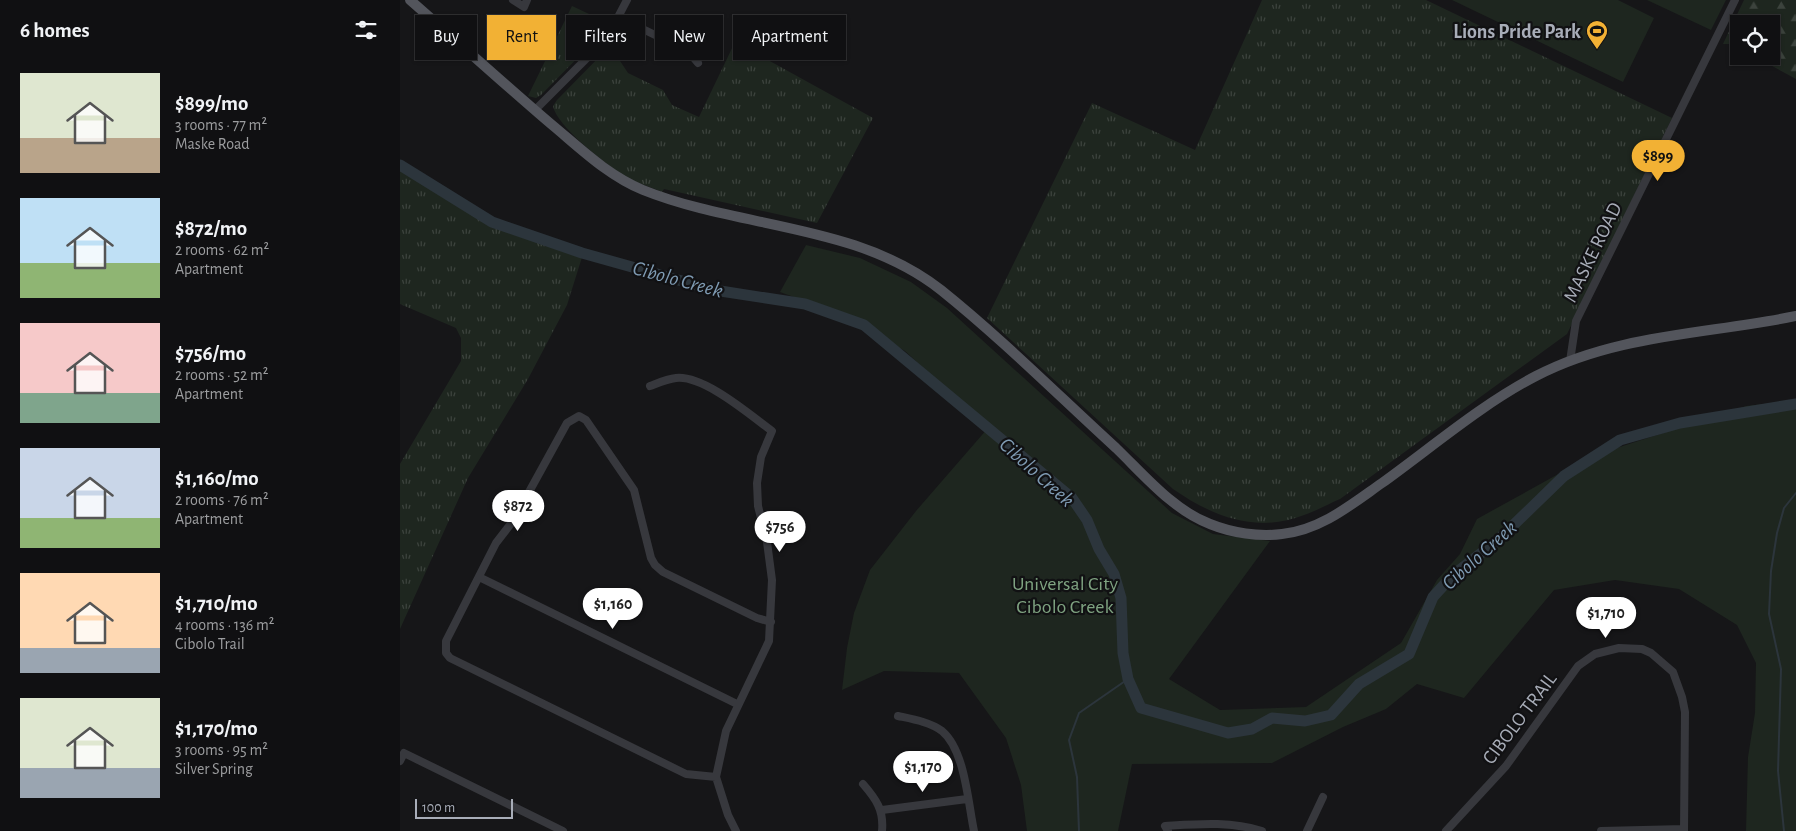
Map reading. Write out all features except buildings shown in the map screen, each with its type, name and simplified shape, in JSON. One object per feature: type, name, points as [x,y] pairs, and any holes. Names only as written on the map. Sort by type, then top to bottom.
[{"type":"main road","points":[[410,0],[600,166],[639,188],[675,201],[854,244],[913,270],[945,294],[1028,367],[1172,500],[1210,524],[1232,531],[1255,534],[1283,534],[1308,528],[1324,521],[1356,501],[1506,394],[1535,376],[1570,361],[1634,342],[1796,316]]},
{"type":"street","points":[[513,0],[525,3]]},
{"type":"street","points":[[619,15],[627,0]]},
{"type":"street","name":"MASKE ROAD","points":[[1570,361],[1576,321],[1734,0]]},
{"type":"street","points":[[645,30],[688,51],[698,63]]},
{"type":"street","points":[[535,110],[585,60]]},
{"type":"street","points":[[650,386],[678,378],[697,381],[722,395],[772,431],[761,457],[757,483],[758,506],[767,542],[772,580],[769,641],[737,704],[726,731],[716,777],[728,815],[736,831]]},
{"type":"street","points":[[716,777],[686,774],[450,658],[446,653],[446,641],[496,542],[513,521],[567,423],[580,413],[634,490],[651,558],[655,565],[663,572],[757,618],[771,622]]},
{"type":"street","points":[[479,577],[737,704]]},
{"type":"street","name":"CIBOLO TRAIL","points":[[1446,831],[1506,766],[1578,666],[1603,651],[1626,648],[1642,649],[1663,661],[1672,672],[1682,697],[1684,712],[1684,830]]},
{"type":"street","points":[[898,716],[912,718],[943,732],[957,755],[974,831]]},
{"type":"street","points":[[400,760],[404,752],[564,831]]},
{"type":"street","points":[[863,784],[876,799],[882,810],[882,831]]},
{"type":"street","points":[[1307,831],[1323,798]]},
{"type":"street","points":[[882,810],[968,799]]},
{"type":"street","points":[[1168,831],[1165,826],[1216,824],[1244,826],[1262,831]]},
{"type":"street","points":[[1601,831],[1684,830]]},
{"type":"green space","points":[[1262,0],[1426,0],[1672,118],[1567,334],[1340,499],[1313,512],[1269,523],[1235,519],[1219,514],[1188,499],[1173,489],[987,318],[1092,103],[1195,150]]},
{"type":"green space","name":"Lions Pride Park","points":[[1452,0],[1618,0],[1654,18],[1623,82]]},
{"type":"green space","points":[[1647,0],[1726,0],[1711,30]]},
{"type":"green space","points":[[1744,0],[1796,0],[1796,79],[1770,65],[1780,65],[1780,15],[1737,15]]},
{"type":"green space","points":[[572,6],[591,15],[568,15]]},
{"type":"green space","points":[[566,18],[566,60],[575,60],[541,95],[536,98],[528,96],[546,60],[556,60],[556,39]]},
{"type":"green space","points":[[1730,29],[1730,44],[1723,44]]},
{"type":"green space","points":[[733,46],[733,60],[768,60],[873,118],[817,223],[664,189],[662,192],[635,181],[592,152],[571,133],[556,114],[553,106],[596,60],[619,60],[628,73],[663,90],[672,105],[699,117]]},
{"type":"green space","points":[[400,169],[487,221],[534,241],[583,254],[567,305],[528,379],[468,478],[400,629],[400,464],[461,361],[461,338],[456,328],[400,304]]},
{"type":"green space","name":"Universal City Cibolo Creek","points":[[806,245],[860,258],[911,282],[947,308],[1172,513],[1213,534],[1270,541],[1169,679],[1220,710],[1306,707],[1401,643],[1437,580],[1460,554],[1477,519],[1589,457],[1746,406],[1796,400],[1796,831],[1746,831],[1748,757],[1755,713],[1756,663],[1737,625],[1679,589],[1615,580],[1554,590],[1464,698],[1417,684],[1386,709],[1343,727],[1272,763],[1132,764],[1118,831],[1027,831],[1021,785],[1006,738],[959,673],[884,671],[842,690],[847,648],[854,613],[870,570],[916,511],[988,428],[905,351],[838,313],[780,292]]},
{"type":"waterway","name":"Cibolo Creek","points":[[400,165],[492,222],[582,253],[714,290],[805,304],[864,325],[1072,498],[1087,520],[1099,549],[1114,574],[1121,598],[1123,653],[1128,679],[1141,708],[1228,733],[1252,729],[1272,718],[1305,721],[1331,715],[1359,684],[1409,654],[1433,597],[1453,575],[1498,540],[1564,476],[1620,440],[1680,423],[1796,404]]},
{"type":"waterway","points":[[1784,831],[1778,771],[1781,669],[1769,614],[1771,571],[1777,533],[1784,508],[1796,493]]},
{"type":"waterway","points":[[1079,831],[1077,777],[1069,740],[1079,713],[1128,679]]},
{"type":"place","name":"Lions Pride Park","points":[[1597,50]]}]
